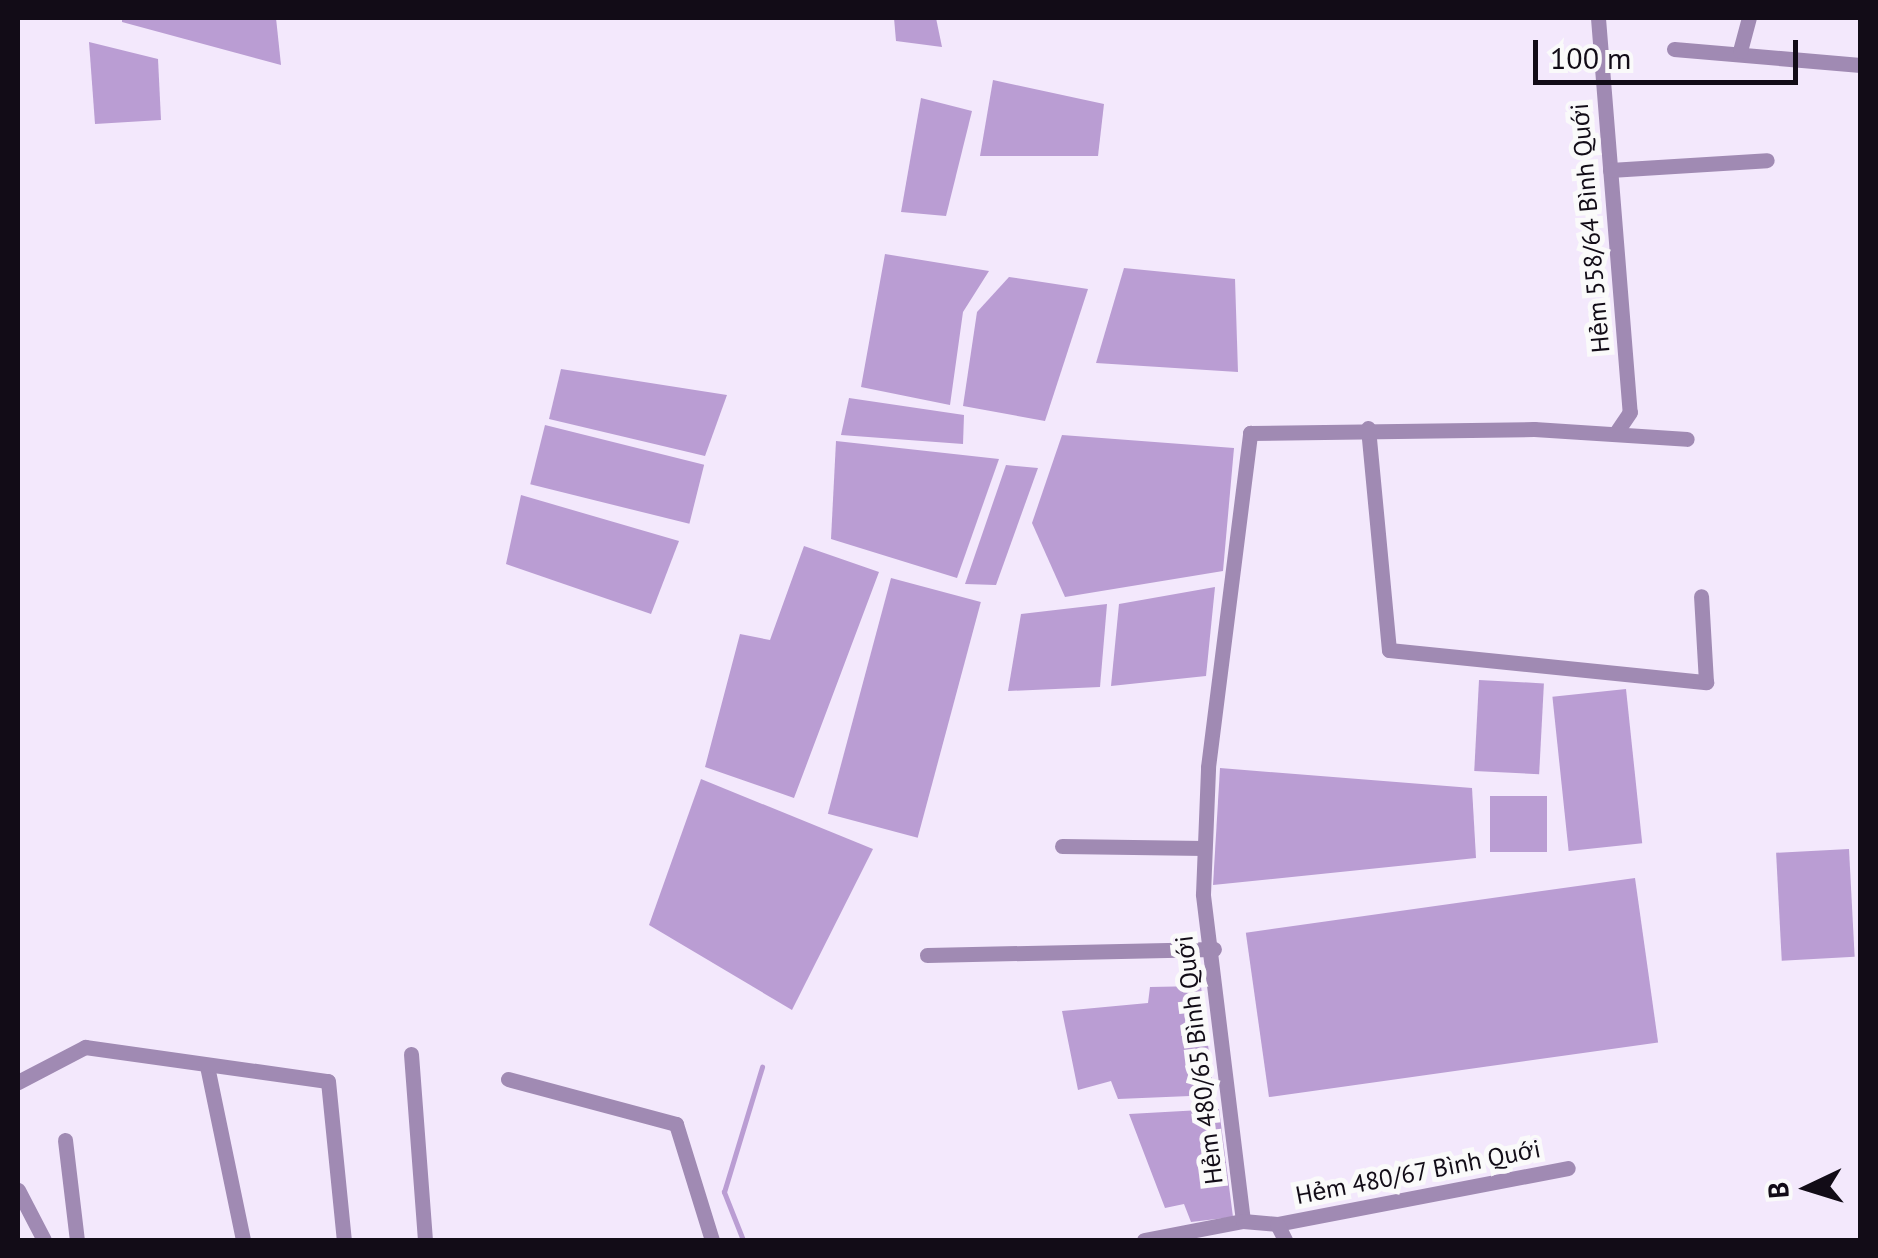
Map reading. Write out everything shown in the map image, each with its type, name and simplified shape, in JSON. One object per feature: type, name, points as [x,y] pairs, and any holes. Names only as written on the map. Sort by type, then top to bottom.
[{"type":"street","name":"Hẻm 558/64 Bình Quới","points":[[1598,18],[1630,412],[1617,431]]},
{"type":"street","points":[[1740,51],[1749,18]]},
{"type":"street","points":[[1674,49],[1740,51],[1860,66]]},
{"type":"street","points":[[1610,170],[1767,160]]},
{"type":"street","points":[[1687,439],[1617,431],[1368,428],[1389,650],[1706,682],[1701,596]]},
{"type":"street","name":"Hẻm 480/65 Bình Quới","points":[[1243,1220],[1214,949],[1203,894],[1204,848],[1250,432],[1368,428]]},
{"type":"street","points":[[1062,846],[1204,848]]},
{"type":"street","points":[[927,955],[1214,949]]},
{"type":"street","points":[[18,1082],[85,1047],[328,1081],[344,1240]]},
{"type":"street","points":[[411,1054],[425,1240]]},
{"type":"street","points":[[207,1066],[243,1240]]},
{"type":"street","points":[[508,1079],[676,1124],[712,1240]]},
{"type":"street","points":[[64,1140],[77,1240]]},
{"type":"street","name":"Hẻm 480/67 Bình Quới","points":[[1144,1240],[1243,1220],[1277,1224],[1568,1168]]},
{"type":"street","points":[[18,1190],[44,1240]]},
{"type":"street","points":[[1277,1224],[1285,1240]]},
{"type":"shaded area","points":[[122,18],[276,18],[281,65],[122,22]]},
{"type":"shaded area","points":[[894,18],[936,18],[942,47],[896,41]]},
{"type":"shaded area","points":[[89,42],[158,59],[161,120],[95,124]]},
{"type":"shaded area","points":[[993,80],[1104,104],[1098,156],[980,156]]},
{"type":"shaded area","points":[[921,98],[972,111],[946,216],[901,212]]},
{"type":"shaded area","points":[[885,254],[989,271],[963,312],[950,405],[861,387]]},
{"type":"shaded area","points":[[1124,268],[1235,279],[1238,372],[1096,363]]},
{"type":"shaded area","points":[[1009,277],[1088,289],[1045,421],[963,406],[977,312]]},
{"type":"shaded area","points":[[561,369],[727,395],[705,456],[549,419]]},
{"type":"shaded area","points":[[849,398],[964,415],[963,444],[841,435]]},
{"type":"shaded area","points":[[545,425],[704,465],[689,524],[530,484]]},
{"type":"shaded area","points":[[1062,435],[1234,448],[1223,571],[1065,597],[1032,523]]},
{"type":"shaded area","points":[[836,441],[999,459],[957,578],[831,539]]},
{"type":"shaded area","points":[[1006,465],[1038,468],[996,585],[965,584]]},
{"type":"shaded area","points":[[521,495],[679,541],[651,614],[506,564]]},
{"type":"shaded area","points":[[804,546],[879,572],[794,798],[705,767],[740,634],[770,640]]},
{"type":"shaded area","points":[[891,578],[981,602],[918,838],[828,814]]},
{"type":"shaded area","points":[[1215,587],[1206,676],[1111,686],[1119,604]]},
{"type":"shaded area","points":[[1107,604],[1100,687],[1008,691],[1021,614]]},
{"type":"shaded area","points":[[1479,680],[1544,683],[1539,774],[1474,771]]},
{"type":"shaded area","points":[[1626,689],[1642,843],[1569,851],[1552,697]]},
{"type":"shaded area","points":[[1220,768],[1472,788],[1476,858],[1213,885]]},
{"type":"shaded area","points":[[701,779],[873,849],[792,1010],[649,925]]},
{"type":"shaded area","points":[[1490,796],[1547,796],[1547,852],[1490,852]]},
{"type":"shaded area","points":[[1849,849],[1855,957],[1782,961],[1776,853]]},
{"type":"shaded area","points":[[1635,878],[1658,1042],[1269,1097],[1246,933]]},
{"type":"shaded area","points":[[1201,986],[1214,1095],[1118,1099],[1111,1081],[1078,1090],[1062,1011],[1148,1003],[1150,987]]},
{"type":"shaded area","points":[[1219,1109],[1233,1217],[1191,1222],[1184,1204],[1165,1208],[1129,1114]]},
{"type":"waterway","points":[[743,1240],[724,1192],[762,1067]]}]
